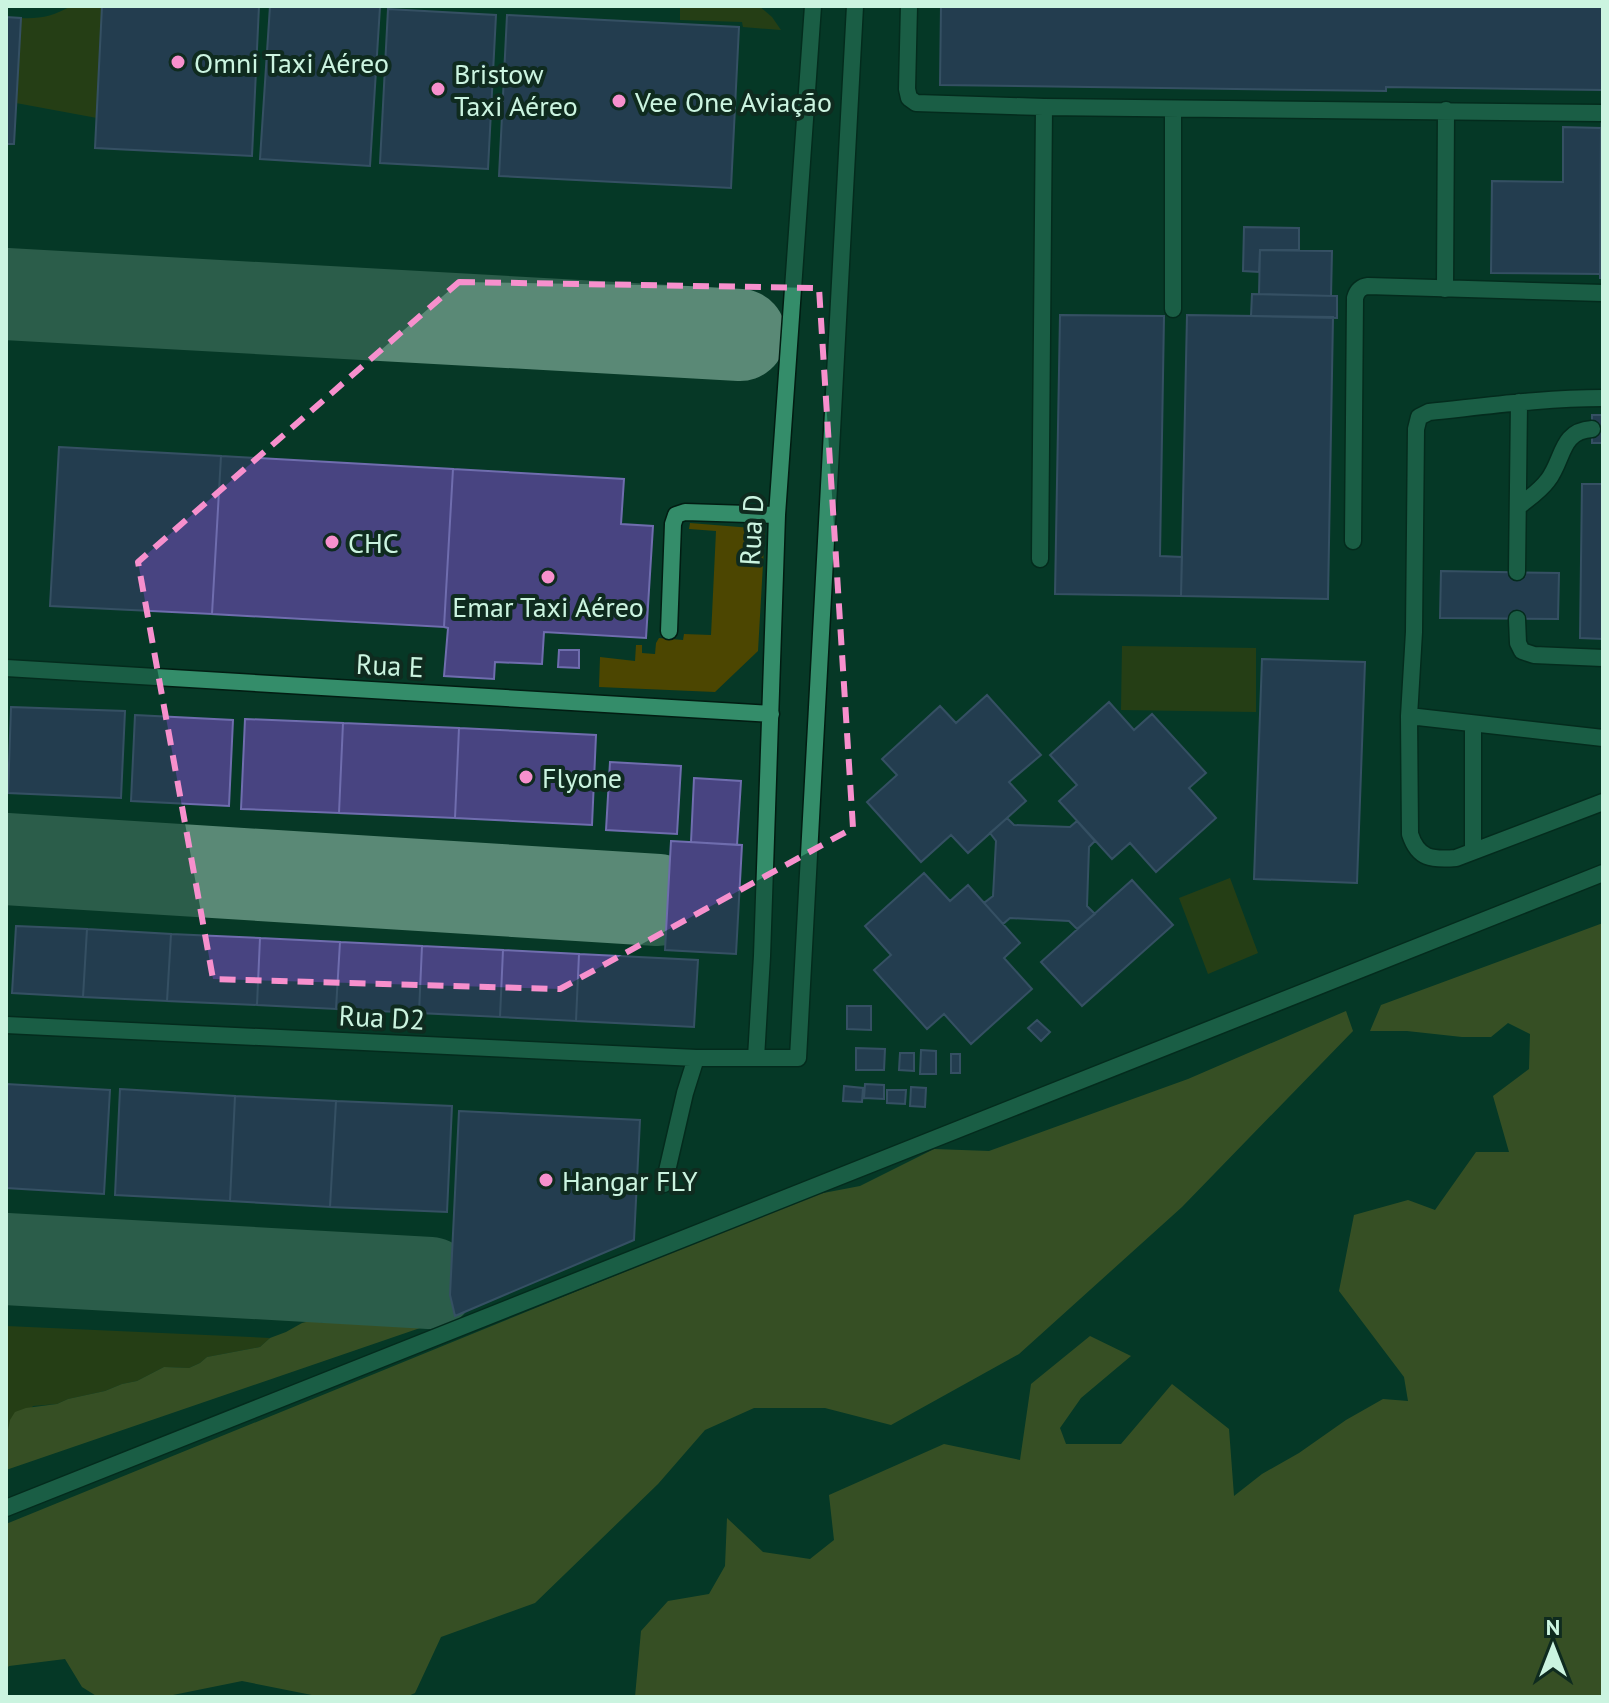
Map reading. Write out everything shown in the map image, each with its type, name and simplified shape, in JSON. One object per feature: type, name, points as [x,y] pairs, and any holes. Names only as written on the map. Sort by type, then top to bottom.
[{"type":"lane","name":"Rua D","points":[[756,1058],[777,515],[813,6]]},
{"type":"lane","name":"Rua D2","points":[[6,1025],[696,1058],[798,1058],[855,6]]},
{"type":"lane","points":[[909,6],[907,89],[909,98],[916,103],[1602,113]]},
{"type":"lane","points":[[1040,559],[1044,107]]},
{"type":"lane","points":[[1173,109],[1173,309]]},
{"type":"lane","points":[[1445,289],[1446,110]]},
{"type":"lane","points":[[1353,541],[1357,292],[1368,286],[1603,293]]},
{"type":"lane","points":[[1603,398],[1519,402],[1429,412],[1419,417],[1416,429],[1414,632],[1409,716],[1410,834],[1413,845],[1420,853],[1437,859],[1456,858],[1603,802]]},
{"type":"lane","points":[[1517,572],[1519,402]]},
{"type":"lane","points":[[1518,507],[1549,479],[1572,435],[1592,429]]},
{"type":"lane","points":[[669,631],[673,524],[676,515],[685,512],[777,515]]},
{"type":"lane","points":[[1517,619],[1518,643],[1522,651],[1534,655],[1603,658]]},
{"type":"lane","name":"Rua E","points":[[6,668],[771,714]]},
{"type":"lane","points":[[1409,716],[1603,738]]},
{"type":"lane","points":[[1473,725],[1473,851]]},
{"type":"lane","points":[[6,1508],[1603,873]]},
{"type":"lane","points":[[664,1184],[696,1058]]},
{"type":"highlighted area","points":[[459,282],[819,288],[853,828],[560,989],[213,979],[138,562]]},
{"type":"shaded area","points":[[71,6],[102,6],[97,118],[16,103],[21,18],[47,16]]},
{"type":"shaded area","points":[[680,6],[759,6],[781,30],[743,27],[742,22],[680,20]]},
{"type":"shaded area","points":[[690,523],[765,529],[758,651],[715,692],[599,687],[600,657],[635,661],[636,645],[642,645],[642,653],[655,654],[659,638],[683,640],[684,634],[711,635],[716,531],[689,529]]},
{"type":"shaded area","points":[[1122,646],[1256,648],[1256,712],[1121,710]]},
{"type":"shaded area","points":[[1230,878],[1258,953],[1208,974],[1179,898]]},
{"type":"shaded area","points":[[1603,923],[1603,1697],[635,1697],[641,1631],[668,1601],[709,1594],[725,1566],[727,1518],[763,1552],[810,1559],[834,1540],[829,1495],[944,1444],[1020,1460],[1031,1384],[1090,1336],[1131,1356],[1081,1398],[1060,1428],[1066,1444],[1121,1444],[1172,1384],[1229,1429],[1234,1496],[1262,1474],[1383,1399],[1408,1401],[1404,1377],[1339,1291],[1354,1215],[1408,1200],[1435,1210],[1476,1152],[1509,1152],[1493,1096],[1529,1069],[1530,1034],[1508,1023],[1491,1037],[1370,1031],[1381,1005]]},
{"type":"shaded area","points":[[1346,1011],[1353,1031],[1182,1207],[1019,1354],[891,1425],[825,1408],[754,1408],[705,1430],[658,1484],[535,1603],[441,1637],[415,1693],[406,1697],[322,1697],[242,1681],[163,1697],[98,1697],[82,1687],[65,1659],[9,1666],[6,1669],[6,1524],[813,1195],[860,1186],[934,1149],[989,1151],[1188,1079]]},
{"type":"shaded area","points":[[425,1300],[439,1311],[455,1316],[6,1470],[6,1440],[15,1412],[105,1391],[137,1381],[164,1367],[189,1368],[207,1357],[260,1347],[270,1338],[302,1323],[348,1318],[366,1321],[388,1308]]},
{"type":"shaded area","points":[[6,1326],[270,1338],[260,1347],[207,1357],[189,1368],[164,1367],[137,1381],[105,1391],[57,1404],[33,1406],[6,1440]]},
{"type":"building","name":"Omni Taxi Aéreo","points":[[102,6],[259,6],[252,156],[95,148]]},
{"type":"building","points":[[270,6],[380,7],[370,166],[260,159]]},
{"type":"building","points":[[941,6],[1603,6],[1603,278],[1600,278],[1602,90],[1386,87],[1386,91],[940,85]]},
{"type":"building","name":"Bristow Taxi Aéreo","points":[[388,9],[496,15],[488,169],[380,163]]},
{"type":"building","name":"Vee One Aviação","points":[[507,15],[739,27],[731,188],[499,176]]},
{"type":"building","points":[[6,17],[21,18],[14,144],[6,144]]},
{"type":"building","points":[[1563,127],[1601,128],[1600,274],[1491,273],[1492,181],[1563,182]]},
{"type":"building","points":[[1244,227],[1299,228],[1299,250],[1260,250],[1259,272],[1243,271]]},
{"type":"building","points":[[1260,250],[1332,251],[1331,296],[1259,294]]},
{"type":"building","points":[[1252,294],[1337,296],[1337,318],[1251,316]]},
{"type":"building","points":[[1060,315],[1164,316],[1160,556],[1182,557],[1181,596],[1055,594]]},
{"type":"building","points":[[1187,315],[1333,317],[1328,599],[1181,596]]},
{"type":"building","points":[[1592,415],[1603,415],[1603,443],[1592,443]]},
{"type":"building","points":[[59,447],[221,456],[212,614],[50,606]]},
{"type":"building","name":"CHC","points":[[221,456],[453,469],[444,627],[212,614]]},
{"type":"building","name":"Emar Taxi Aéreo","points":[[453,469],[624,479],[621,524],[653,526],[646,638],[544,632],[542,664],[495,662],[494,679],[444,676]]},
{"type":"building","points":[[1582,484],[1603,484],[1603,639],[1580,638]]},
{"type":"building","points":[[1441,571],[1559,573],[1558,619],[1440,618]]},
{"type":"building","points":[[559,650],[579,650],[579,668],[558,667]]},
{"type":"building","points":[[1262,659],[1365,662],[1357,883],[1254,879]]},
{"type":"building","points":[[987,695],[1041,755],[1009,782],[1026,801],[968,853],[951,835],[921,862],[867,802],[897,775],[882,759],[940,706],[956,723]]},
{"type":"building","points":[[1109,702],[1134,730],[1152,714],[1206,773],[1189,788],[1216,818],[1156,872],[1130,843],[1112,859],[1059,801],[1077,785],[1050,755]]},
{"type":"building","points":[[11,707],[125,711],[121,798],[8,793]]},
{"type":"building","points":[[135,715],[233,720],[229,806],[131,801]]},
{"type":"building","points":[[245,719],[343,723],[339,813],[241,809]]},
{"type":"building","points":[[343,723],[459,728],[455,818],[339,813]]},
{"type":"building","name":"Flyone","points":[[459,728],[596,735],[592,825],[455,818]]},
{"type":"building","points":[[610,762],[681,766],[677,834],[606,830]]},
{"type":"building","points":[[694,778],[741,781],[737,845],[691,842]]},
{"type":"building","points":[[1007,818],[1014,825],[1070,827],[1077,821],[1095,841],[1089,847],[1087,906],[1095,914],[1077,929],[1069,921],[1010,918],[1003,924],[984,903],[993,896],[996,841],[990,833]]},
{"type":"building","points":[[671,841],[742,845],[736,954],[665,950]]},
{"type":"building","points":[[924,873],[950,901],[968,885],[1020,943],[1004,958],[1032,989],[971,1044],[944,1014],[927,1029],[874,970],[891,955],[865,926]]},
{"type":"building","points":[[1132,880],[1173,925],[1082,1006],[1041,962]]},
{"type":"building","points":[[16,926],[87,929],[83,997],[12,993]]},
{"type":"building","points":[[87,929],[171,934],[167,1001],[83,997]]},
{"type":"building","points":[[171,934],[260,938],[257,1005],[167,1001]]},
{"type":"building","points":[[260,938],[340,942],[336,1009],[257,1005]]},
{"type":"building","points":[[340,942],[422,946],[419,1013],[336,1009]]},
{"type":"building","points":[[422,946],[503,950],[500,1017],[419,1013]]},
{"type":"building","points":[[503,950],[579,954],[576,1021],[500,1017]]},
{"type":"building","points":[[579,954],[698,960],[694,1027],[576,1021]]},
{"type":"building","points":[[847,1006],[871,1006],[871,1030],[847,1029]]},
{"type":"building","points":[[1037,1020],[1050,1032],[1041,1041],[1028,1028]]},
{"type":"building","points":[[856,1048],[885,1049],[884,1070],[856,1070]]},
{"type":"building","points":[[921,1050],[936,1051],[936,1074],[920,1074]]},
{"type":"building","points":[[900,1053],[914,1053],[914,1071],[899,1070]]},
{"type":"building","points":[[951,1054],[960,1054],[960,1073],[951,1073]]},
{"type":"building","points":[[6,1084],[110,1090],[104,1194],[6,1188]]},
{"type":"building","points":[[865,1084],[884,1085],[884,1099],[864,1098]]},
{"type":"building","points":[[844,1086],[863,1088],[862,1102],[843,1101]]},
{"type":"building","points":[[911,1087],[926,1088],[925,1107],[910,1106]]},
{"type":"building","points":[[120,1089],[235,1096],[230,1201],[115,1195]]},
{"type":"building","points":[[887,1090],[906,1090],[905,1104],[887,1103]]},
{"type":"building","points":[[235,1096],[336,1101],[330,1207],[230,1201]]},
{"type":"building","points":[[336,1101],[452,1106],[447,1212],[330,1207]]},
{"type":"building","name":"Hangar FLY","points":[[459,1111],[640,1120],[634,1240],[455,1316],[450,1295]]},
{"type":"taxiway","points":[[6,294],[740,335]]},
{"type":"taxiway","points":[[6,859],[658,900]]},
{"type":"taxiway","points":[[6,1259],[430,1283]]},
{"type":"place","name":"Omni Taxi Aéreo","points":[[178,62]]},
{"type":"place","name":"Bristow Taxi Aéreo","points":[[438,89]]},
{"type":"place","name":"Vee One Aviação","points":[[619,101]]},
{"type":"place","name":"CHC","points":[[332,542]]},
{"type":"place","name":"Emar Taxi Aéreo","points":[[548,577]]},
{"type":"place","name":"Flyone","points":[[526,777]]},
{"type":"place","name":"Hangar FLY","points":[[546,1180]]}]
